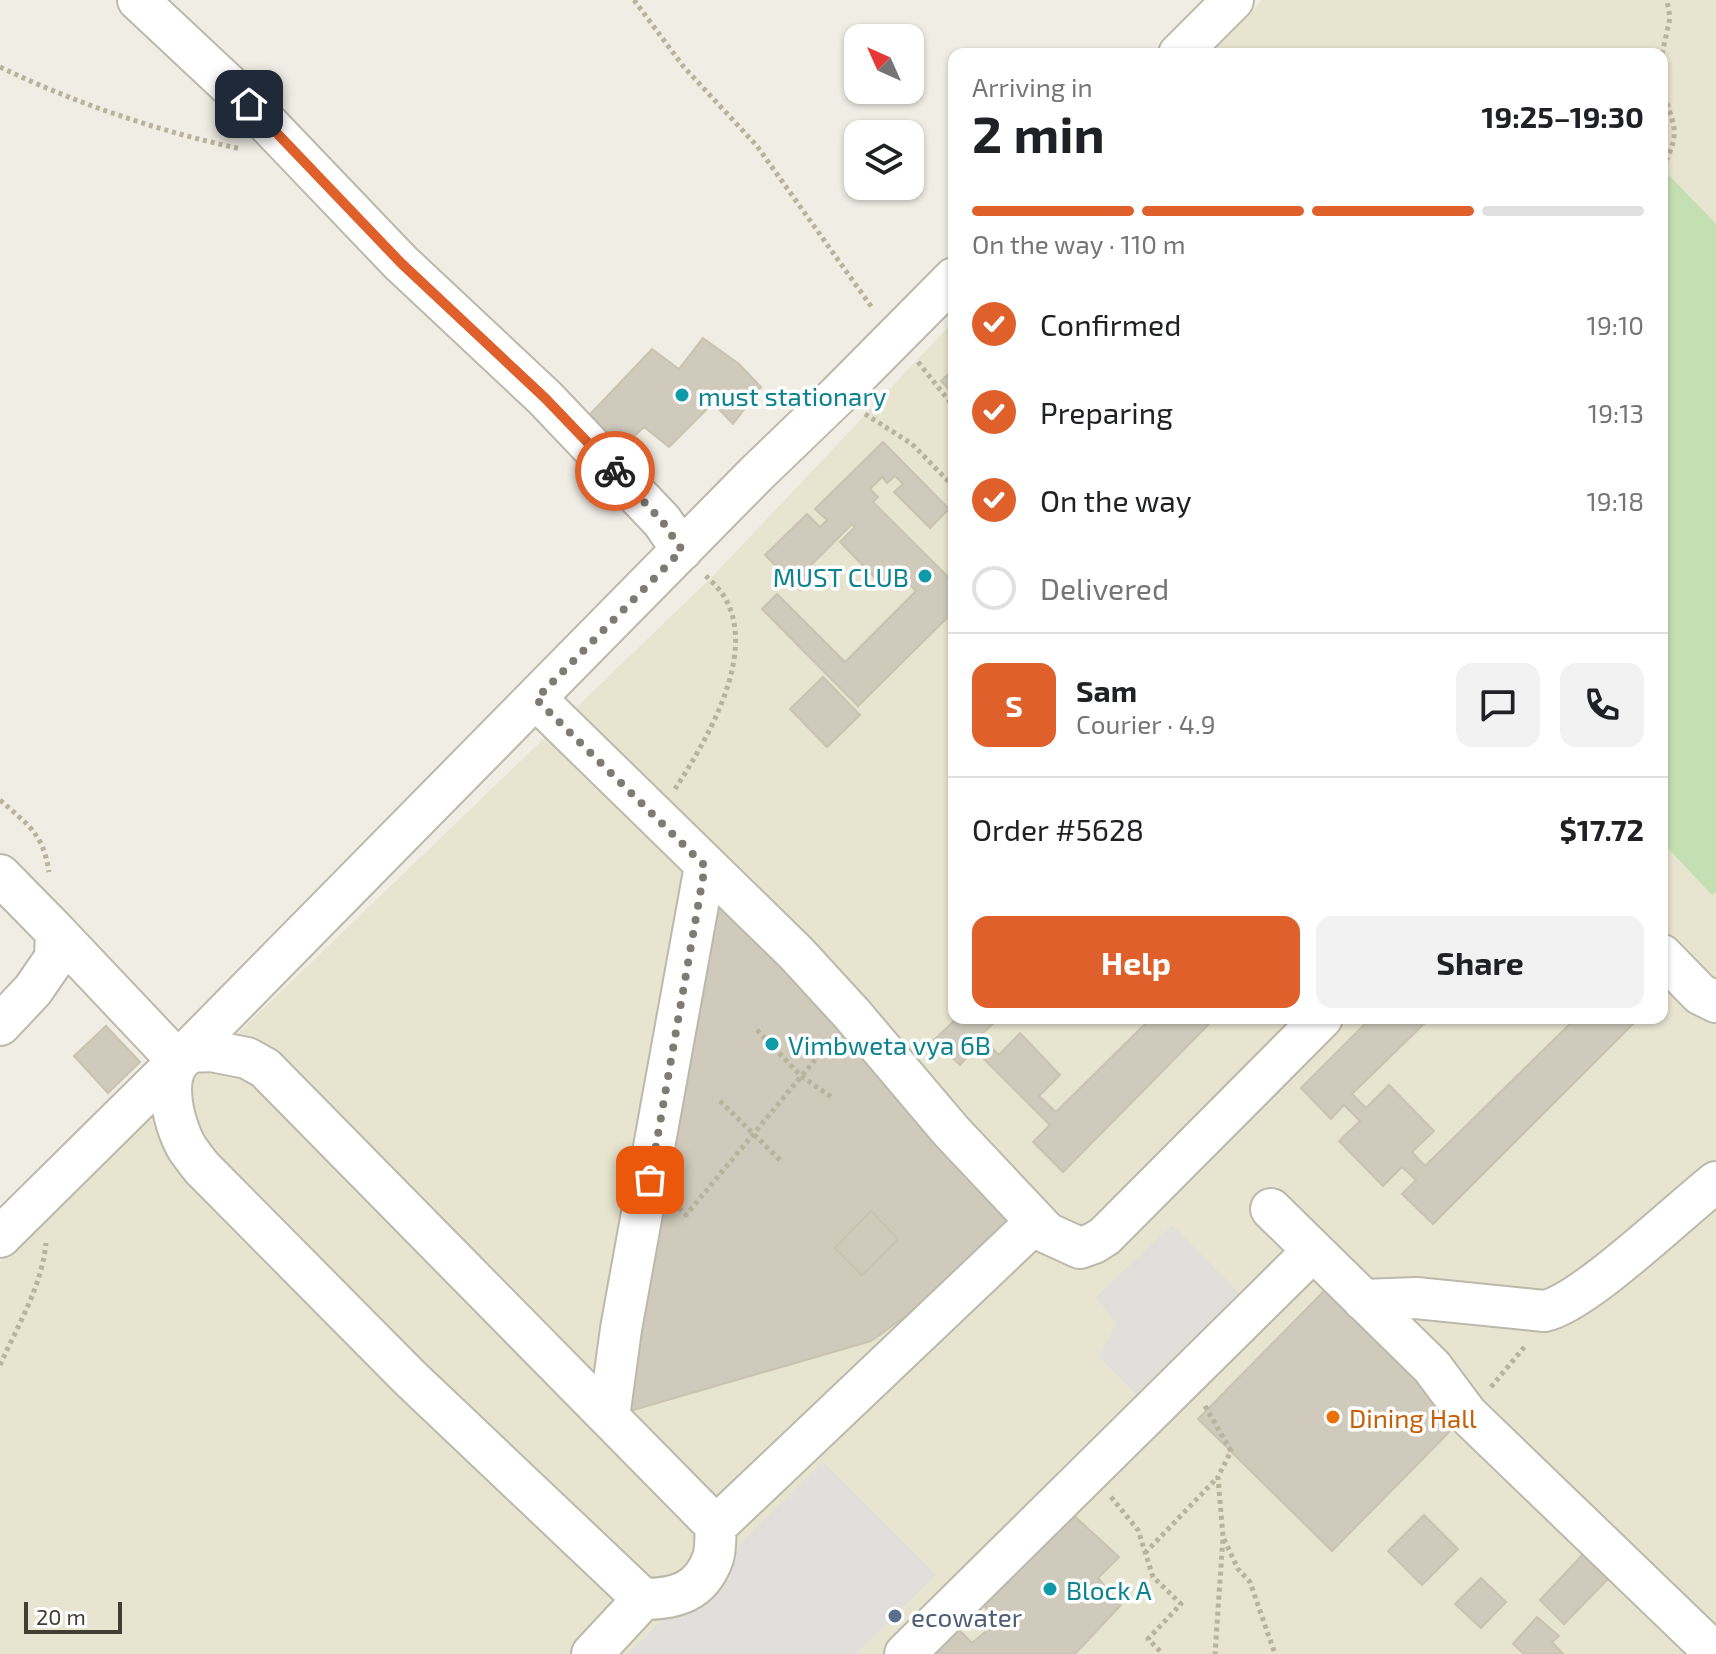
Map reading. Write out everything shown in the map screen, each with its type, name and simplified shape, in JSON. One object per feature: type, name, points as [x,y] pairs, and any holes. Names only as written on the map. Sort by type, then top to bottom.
[{"type":"street","points":[[138,0],[249,104],[401,263],[545,398],[662,521],[682,550]]},
{"type":"street","points":[[1185,48],[1233,0]]},
{"type":"street","points":[[0,1237],[948,284]]},
{"type":"street","points":[[536,699],[796,953],[951,1131],[1036,1222],[1058,1240],[1080,1248],[1105,1236],[1316,1024]]},
{"type":"street","points":[[609,1417],[621,1329],[705,866]]},
{"type":"street","points":[[0,875],[178,1061]]},
{"type":"street","points":[[0,1025],[33,990],[55,958],[47,923]]},
{"type":"street","points":[[1668,961],[1700,994],[1716,1002]]},
{"type":"street","points":[[716,1526],[265,1068],[247,1058],[211,1051],[193,1052],[178,1061],[171,1080],[178,1124],[186,1146],[202,1168],[410,1378],[643,1599],[668,1599],[694,1588],[714,1557],[716,1526],[1036,1222]]},
{"type":"street","points":[[1363,1300],[1416,1298],[1544,1311],[1553,1309],[1584,1291],[1716,1182]]},
{"type":"street","points":[[1271,1209],[1432,1367],[1467,1414],[1716,1654]]},
{"type":"street","points":[[905,1654],[1313,1251]]},
{"type":"street","points":[[592,1654],[643,1599]]},
{"type":"path","points":[[634,0],[683,66],[757,146],[894,337],[948,400]]},
{"type":"path","points":[[1663,48],[1670,18],[1667,0]]},
{"type":"path","points":[[0,67],[30,82],[165,132],[246,150]]},
{"type":"path","points":[[1668,105],[1675,125],[1675,137],[1668,154]]},
{"type":"path","points":[[837,396],[912,444],[948,481]]},
{"type":"path","points":[[662,823],[668,803],[715,719],[731,672],[735,648],[733,616],[724,596],[682,550]]},
{"type":"path","points":[[0,800],[39,836],[46,855],[47,923]]},
{"type":"path","points":[[650,1180],[686,1215],[852,1014]]},
{"type":"path","points":[[757,1030],[801,1076],[834,1099]]},
{"type":"path","points":[[720,1101],[782,1162]]},
{"type":"path","points":[[0,1365],[44,1260],[50,1188]]},
{"type":"path","points":[[1467,1414],[1521,1352],[1553,1309]]},
{"type":"path","points":[[1145,1554],[1218,1477],[1231,1451],[1188,1376]]},
{"type":"path","points":[[1090,1473],[1138,1530],[1153,1577],[1181,1604],[1148,1639],[1163,1654]]},
{"type":"path","points":[[1215,1654],[1223,1537],[1218,1477]]},
{"type":"path","points":[[1223,1537],[1238,1569],[1250,1582],[1275,1654]]},
{"type":"shaded area","points":[[1262,0],[1716,0],[1716,1654],[0,1654],[0,1262],[713,576],[948,327],[948,1024],[1668,1024],[1668,48],[1217,48]]},
{"type":"shaded area","points":[[1172,1225],[1248,1302],[1146,1404],[1099,1357],[1116,1323],[1096,1297]]},
{"type":"shaded area","points":[[823,1462],[936,1575],[856,1654],[628,1654]]},
{"type":"green space","points":[[1668,174],[1716,224],[1716,892],[1712,895],[1668,848]]},
{"type":"building","name":"must stationary","points":[[703,338],[739,364],[761,387],[733,424],[713,403],[669,447],[644,427],[614,455],[575,430],[652,349],[679,369]]},
{"type":"building","points":[[948,375],[948,389],[941,381]]},
{"type":"building","name":"MUST CLUB","points":[[883,442],[948,508],[930,528],[894,492],[903,484],[895,476],[887,483],[882,477],[870,489],[878,497],[873,502],[948,577],[948,617],[858,706],[762,609],[777,594],[845,662],[916,591],[894,568],[880,583],[840,542],[855,527],[852,524],[803,573],[810,580],[800,590],[765,555],[807,514],[820,527],[827,520],[815,509]]},
{"type":"building","points":[[823,677],[860,715],[827,747],[790,709]]},
{"type":"building","name":"Vimbweta vya 6B","points":[[705,866],[1036,1222],[871,1341],[609,1417]]},
{"type":"building","points":[[951,1024],[993,1024],[980,1036],[999,1055],[1020,1033],[1060,1075],[1039,1096],[1056,1112],[1145,1024],[1209,1024],[1063,1172],[1033,1142],[1050,1125],[974,1049],[960,1065],[934,1040]]},
{"type":"building","points":[[1365,1024],[1424,1024],[1352,1094],[1366,1108],[1389,1085],[1434,1131],[1412,1152],[1425,1166],[1570,1024],[1633,1024],[1433,1224],[1402,1194],[1416,1180],[1402,1167],[1383,1186],[1339,1141],[1360,1121],[1344,1105],[1331,1119],[1301,1088]]},
{"type":"building","points":[[106,1026],[140,1062],[108,1093],[74,1056]]},
{"type":"building","points":[[871,1211],[898,1239],[862,1275],[835,1248]]},
{"type":"building","name":"Dining Hall","points":[[1333,1282],[1467,1414],[1332,1551],[1198,1419]]},
{"type":"building","name":"Block A","points":[[1070,1512],[1119,1557],[1098,1578],[1121,1605],[1075,1654],[928,1654],[957,1628],[972,1643],[998,1621],[980,1601]]},
{"type":"building","points":[[1424,1515],[1458,1549],[1422,1585],[1388,1551]]},
{"type":"building","points":[[1587,1550],[1612,1575],[1564,1624],[1540,1600]]},
{"type":"building","points":[[1481,1578],[1506,1602],[1481,1628],[1455,1604]]},
{"type":"building","points":[[1537,1617],[1559,1636],[1552,1642],[1563,1654],[1524,1654],[1513,1644]]},
{"type":"way so far","points":[[615,471],[662,521],[682,550],[536,699],[705,866],[650,1180]]},
{"type":"place","name":"must stationary","points":[[682,395]]},
{"type":"place","name":"MUST CLUB","points":[[925,576]]},
{"type":"place","name":"Vimbweta vya 6B","points":[[772,1044]]},
{"type":"place","name":"Dining Hall","points":[[1333,1417]]},
{"type":"place","name":"Block A","points":[[1050,1589]]},
{"type":"place","name":"ecowater","points":[[895,1616]]},
{"type":"route","points":[[249,104],[401,263],[545,398],[615,471]]}]
